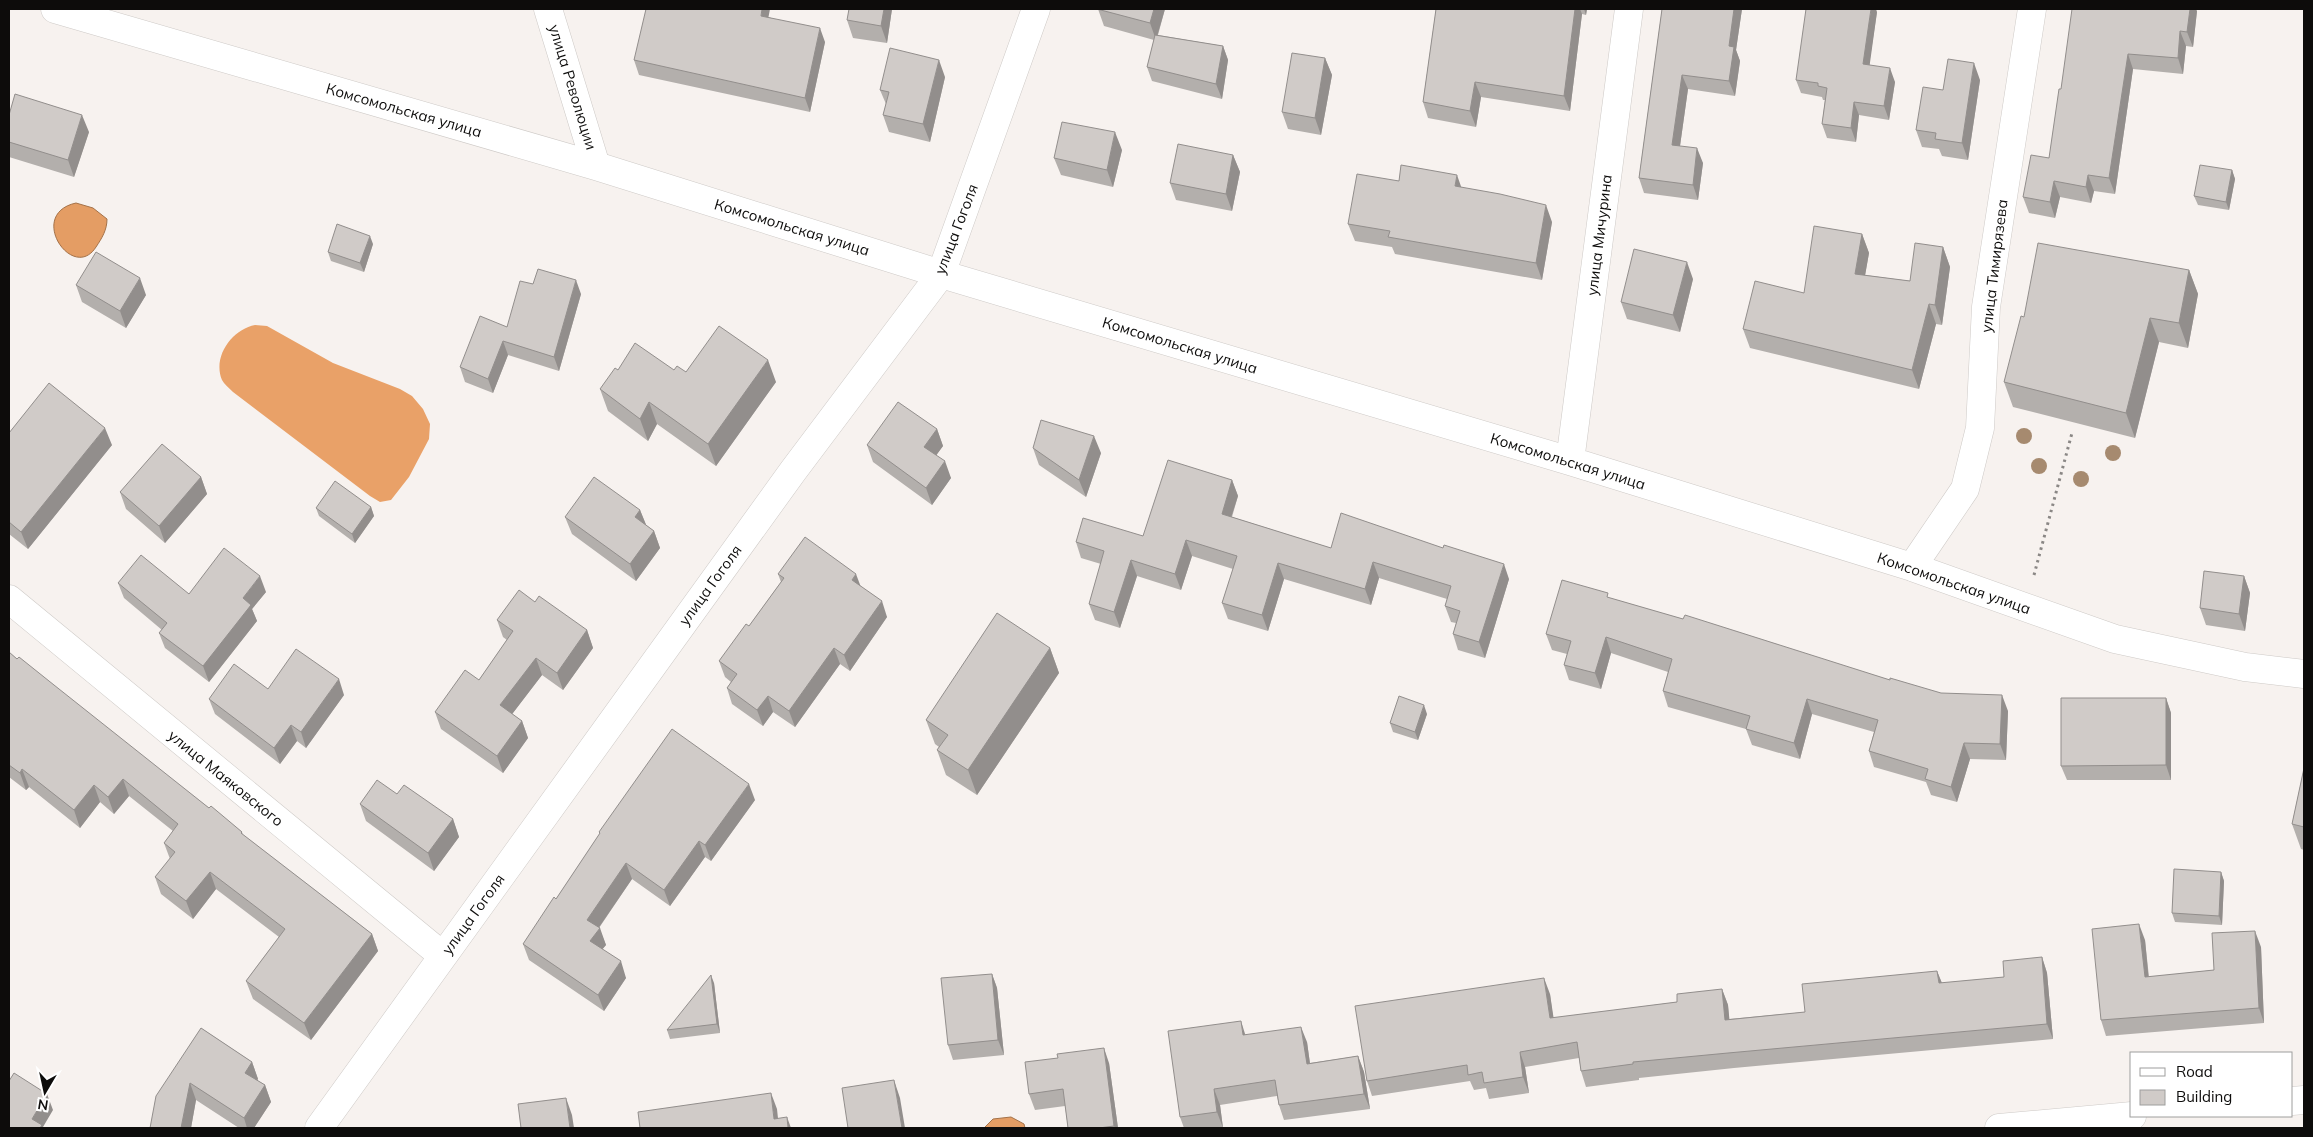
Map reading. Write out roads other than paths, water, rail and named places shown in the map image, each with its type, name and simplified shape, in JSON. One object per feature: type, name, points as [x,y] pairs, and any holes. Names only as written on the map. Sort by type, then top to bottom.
[{"type":"street","name":"Комсомольская улица","points":[[55,9],[596,166],[940,274],[1570,461],[1912,567],[2115,639],[2244,667],[2304,674]]},
{"type":"street","name":"улица Революции","points":[[548,9],[596,166]]},
{"type":"street","name":"улица Гоголя","points":[[319,1128],[787,479],[940,274],[1036,9]]},
{"type":"street","name":"улица Мичурина","points":[[1570,461],[1629,9]]},
{"type":"street","name":"улица Тимирязева","points":[[1912,567],[1965,489],[1980,428],[1986,307],[2032,9]]},
{"type":"street","name":"улица Маяковского","points":[[9,599],[443,956]]},
{"type":"street","points":[[1999,1128],[2130,1116]]}]
